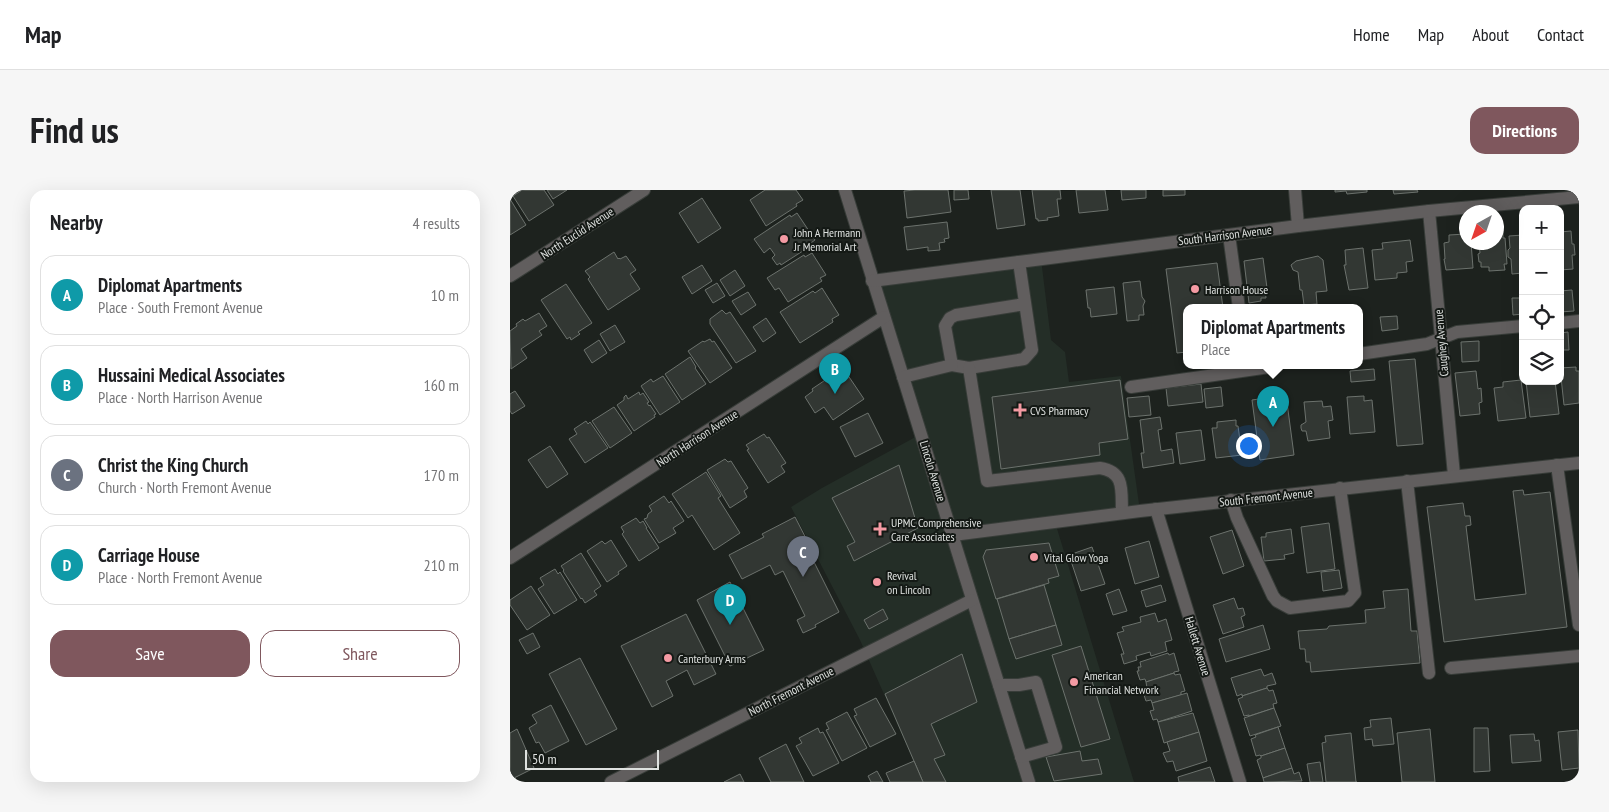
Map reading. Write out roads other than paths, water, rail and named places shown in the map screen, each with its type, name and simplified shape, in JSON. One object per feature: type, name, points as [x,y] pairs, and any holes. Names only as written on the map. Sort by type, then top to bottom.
[{"type":"street","name":"North Euclid Avenue","points":[[510,276],[644,190]]},
{"type":"street","name":"Lincoln Avenue","points":[[845,190],[1029,782]]},
{"type":"street","points":[[1295,190],[1298,226]]},
{"type":"street","name":"South Harrison Avenue","points":[[872,281],[1298,226],[1579,197]]},
{"type":"street","name":"Caughey Avenue","points":[[1429,211],[1454,476]]},
{"type":"street","points":[[1229,235],[1238,304]]},
{"type":"street","points":[[903,377],[952,365],[969,368],[1024,358],[1032,350],[1019,262]]},
{"type":"street","points":[[952,365],[945,326],[950,318],[956,315],[1025,304]]},
{"type":"street","name":"North Harrison Avenue","points":[[510,558],[884,317]]},
{"type":"street","points":[[1564,323],[1579,321]]},
{"type":"street","points":[[1363,353],[1427,344],[1457,332],[1519,326]]},
{"type":"street","points":[[969,368],[987,481],[1100,468],[1110,470],[1118,475],[1121,484],[1122,513]]},
{"type":"street","points":[[1131,387],[1241,369]]},
{"type":"street","name":"South Fremont Avenue","points":[[953,535],[1231,500],[1579,463]]},
{"type":"street","points":[[1557,465],[1579,625]]},
{"type":"street","points":[[1407,481],[1429,673]]},
{"type":"street","points":[[1231,500],[1237,518],[1273,596],[1290,608],[1348,601],[1355,593],[1340,488]]},
{"type":"street","name":"Hallett Avenue","points":[[1156,509],[1240,782]]},
{"type":"street","name":"North Fremont Avenue","points":[[611,782],[972,600]]},
{"type":"street","points":[[1451,668],[1579,656]]},
{"type":"street","points":[[998,685],[1019,685],[1036,682],[1056,747],[1021,757]]},
{"type":"place","name":"John A Hermann Jr Memorial Art","points":[[784,239]]},
{"type":"place","name":"Harrison House","points":[[1195,289]]},
{"type":"place","name":"Hussaini Medical Associates","points":[[835,394]]},
{"type":"place","name":"CVS Pharmacy","points":[[1020,410]]},
{"type":"place","name":"Diplomat Apartments","points":[[1273,427]]},
{"type":"place","name":"UPMC Comprehensive Care Associates","points":[[880,529]]},
{"type":"place","name":"Vital Glow Yoga","points":[[1034,557]]},
{"type":"place","name":"Christ the King Church","points":[[803,577]]},
{"type":"place","name":"Revival on Lincoln","points":[[877,582]]},
{"type":"place","name":"Carriage House","points":[[730,625]]},
{"type":"place","name":"Canterbury Arms","points":[[668,658]]},
{"type":"place","name":"American Financial Network","points":[[1074,682]]}]
